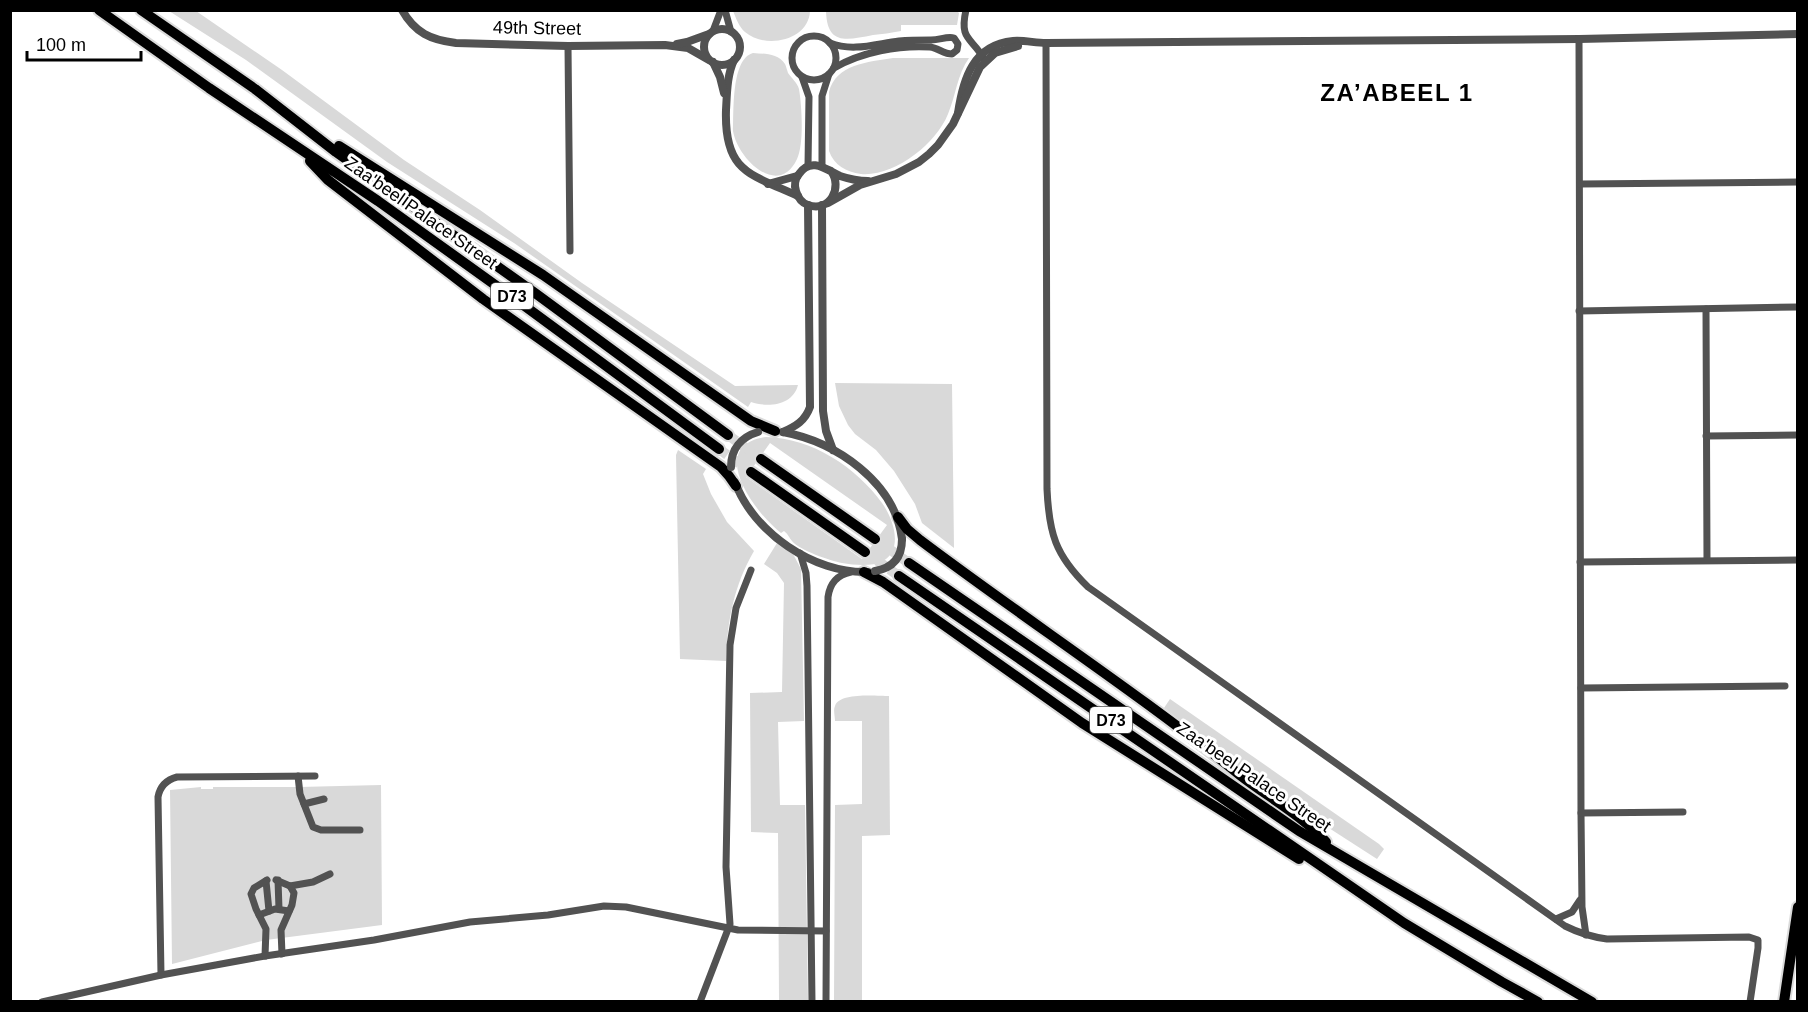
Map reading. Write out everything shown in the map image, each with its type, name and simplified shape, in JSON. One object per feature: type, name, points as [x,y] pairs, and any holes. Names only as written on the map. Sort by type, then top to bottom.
[{"type":"main road","name":"Zaa'beel Palace Street","points":[[99,10],[378,201],[720,449]]},
{"type":"main road","name":"Zaa'beel Palace Street","points":[[141,10],[255,89],[371,177],[535,293],[728,435]]},
{"type":"main road","points":[[315,135],[337,144],[543,275],[751,421],[779,431]]},
{"type":"main road","points":[[300,149],[320,173],[360,204],[483,299],[721,467],[736,486]]},
{"type":"main road","points":[[761,459],[875,539]]},
{"type":"main road","points":[[751,472],[866,552]]},
{"type":"main road","points":[[898,517],[920,540],[1184,730],[1312,828],[1330,847]]},
{"type":"main road","name":"Zaa'beel Palace Street","points":[[909,563],[1299,831],[1330,847],[1420,903],[1592,1002]]},
{"type":"main road","points":[[865,572],[884,582],[1082,723],[1293,856],[1321,867]]},
{"type":"main road","name":"Zaa'beel Palace Street","points":[[900,576],[1404,923],[1538,1002]]},
{"type":"main road","points":[[1784,1002],[1797,907]]},
{"type":"street","name":"49th Street","points":[[402,10],[413,27],[434,39],[456,44],[665,45],[687,42],[711,33]]},
{"type":"street","points":[[721,10],[704,47],[720,77],[726,105]]},
{"type":"street","points":[[726,10],[731,32]]},
{"type":"street","points":[[966,10],[965,35],[983,58]]},
{"type":"street","points":[[711,33],[722,29],[731,32],[738,38],[740,47],[729,75],[726,105],[726,135],[734,156],[748,173],[798,196],[808,205],[825,204],[849,190],[896,174],[919,162],[938,145],[949,130],[958,113],[968,74],[975,60],[983,58],[1003,43],[1023,41],[1046,43],[1579,39],[1797,34]]},
{"type":"street","points":[[800,75],[818,80],[834,68],[858,57],[908,48],[934,48],[952,54],[957,50],[958,44],[954,39],[948,37],[849,48],[816,36],[809,37],[798,44],[795,48],[794,65],[804,82],[809,97],[808,166]]},
{"type":"street","points":[[1579,39],[1581,813],[1582,917],[1586,935]]},
{"type":"street","points":[[830,43],[836,54],[834,68]]},
{"type":"street","points":[[1046,43],[1048,517],[1061,555],[1073,572],[1088,587],[1565,926],[1586,935],[1613,939],[1755,938],[1758,940],[1758,948],[1750,1002]]},
{"type":"street","name":"49th Street","points":[[665,45],[688,48],[711,61]]},
{"type":"street","points":[[568,46],[570,251]]},
{"type":"street","points":[[711,61],[726,64],[734,60]]},
{"type":"street","points":[[822,166],[822,96],[829,74]]},
{"type":"street","points":[[768,184],[797,176],[808,166],[822,166],[854,180],[872,181]]},
{"type":"street","points":[[825,204],[832,199],[836,190],[836,180],[831,171]]},
{"type":"street","points":[[797,176],[795,186],[798,196]]},
{"type":"street","points":[[1580,184],[1797,182]]},
{"type":"street","points":[[825,204],[823,411],[826,431],[833,450]]},
{"type":"street","points":[[779,431],[799,424],[804,420],[810,407],[808,205]]},
{"type":"street","points":[[1579,311],[1797,307]]},
{"type":"street","points":[[1706,309],[1707,560]]},
{"type":"street","points":[[826,1002],[828,597],[831,584],[847,572],[865,572],[883,570],[896,561],[902,546],[902,539],[898,517],[888,499],[874,482],[833,450],[804,437],[779,431],[758,432],[745,438],[736,447],[731,467],[736,486],[764,526],[781,541],[821,564],[865,572]]},
{"type":"street","points":[[1706,436],[1797,435]]},
{"type":"street","points":[[800,553],[807,586],[812,1002]]},
{"type":"street","points":[[1580,562],[1797,560]]},
{"type":"street","points":[[700,1002],[731,919],[726,861],[730,645],[736,608],[751,570]]},
{"type":"street","points":[[1581,688],[1785,686]]},
{"type":"street","points":[[298,776],[299,790],[310,822],[315,828],[360,830]]},
{"type":"street","points":[[161,975],[158,797],[162,785],[177,777],[315,776]]},
{"type":"street","points":[[304,804],[324,799]]},
{"type":"street","points":[[1581,813],[1683,812]]},
{"type":"street","points":[[290,886],[313,882],[330,874]]},
{"type":"street","points":[[279,909],[277,880],[290,886],[294,892],[281,930],[282,954]]},
{"type":"street","points":[[265,956],[266,929],[254,905],[252,892],[267,881],[269,910]]},
{"type":"street","points":[[1556,919],[1572,912],[1582,898]]},
{"type":"street","points":[[42,1002],[161,975],[265,956],[374,940],[470,922],[548,915],[604,906],[626,907],[746,931],[826,931]]},
{"type":"street","points":[[259,915],[269,910],[289,911]]},
{"type":"shaded area","points":[[956,10],[959,13],[957,25],[901,25],[901,31],[847,39],[834,35],[830,30],[826,11],[810,11],[808,21],[795,35],[775,41],[754,37],[745,32],[733,11]]},
{"type":"shaded area","points":[[169,11],[196,11],[282,70],[404,160],[735,386],[798,385],[795,392],[786,401],[772,405],[751,402],[748,407],[514,243],[387,162],[246,60]]},
{"type":"shaded area","points":[[753,53],[770,55],[782,60],[799,89],[801,144],[797,159],[789,170],[780,175],[770,175],[751,163],[736,142],[733,131],[737,75],[746,57]]},
{"type":"shaded area","points":[[893,58],[969,58],[962,71],[948,114],[924,147],[887,170],[874,174],[850,172],[837,164],[829,151],[829,92],[838,75],[846,70],[864,63]]},
{"type":"shaded area","points":[[835,383],[952,384],[954,548],[922,523],[915,504],[894,471],[876,450],[855,434],[848,425],[839,406]]},
{"type":"shaded area","points":[[766,437],[800,443],[816,449],[846,467],[871,490],[890,517],[895,541],[889,556],[873,564],[842,563],[808,551],[791,540],[784,531],[781,533],[759,511],[741,481],[737,466],[739,453],[748,443]],"holes":[[[770,443],[887,525],[862,559],[746,477]]]},
{"type":"shaded area","points":[[678,450],[706,469],[703,474],[727,522],[754,551],[741,577],[733,604],[726,661],[680,659],[676,455]]},
{"type":"shaded area","points":[[777,543],[792,552],[801,569],[804,721],[778,722],[780,805],[805,805],[808,1001],[779,1001],[778,833],[751,832],[750,693],[782,692],[784,583],[777,573],[764,564]]},
{"type":"shaded area","points":[[889,696],[890,835],[862,836],[862,1001],[834,1001],[835,805],[862,804],[862,721],[835,721],[834,708],[838,702],[851,697]]},
{"type":"shaded area","points":[[1170,699],[1379,844],[1384,849],[1377,859],[1273,792],[1164,708]]},
{"type":"shaded area","points":[[381,785],[382,925],[266,940],[172,964],[170,790],[201,787],[201,789],[213,789],[213,787]]},
{"type":"tunnel","points":[[728,435],[761,459]]},
{"type":"tunnel","points":[[719,449],[751,472]]},
{"type":"tunnel","points":[[875,539],[909,563]]},
{"type":"tunnel","points":[[865,552],[899,576]]},
{"type":"district","name":"ZA’ABEEL 1","points":[[1397,93]]}]
